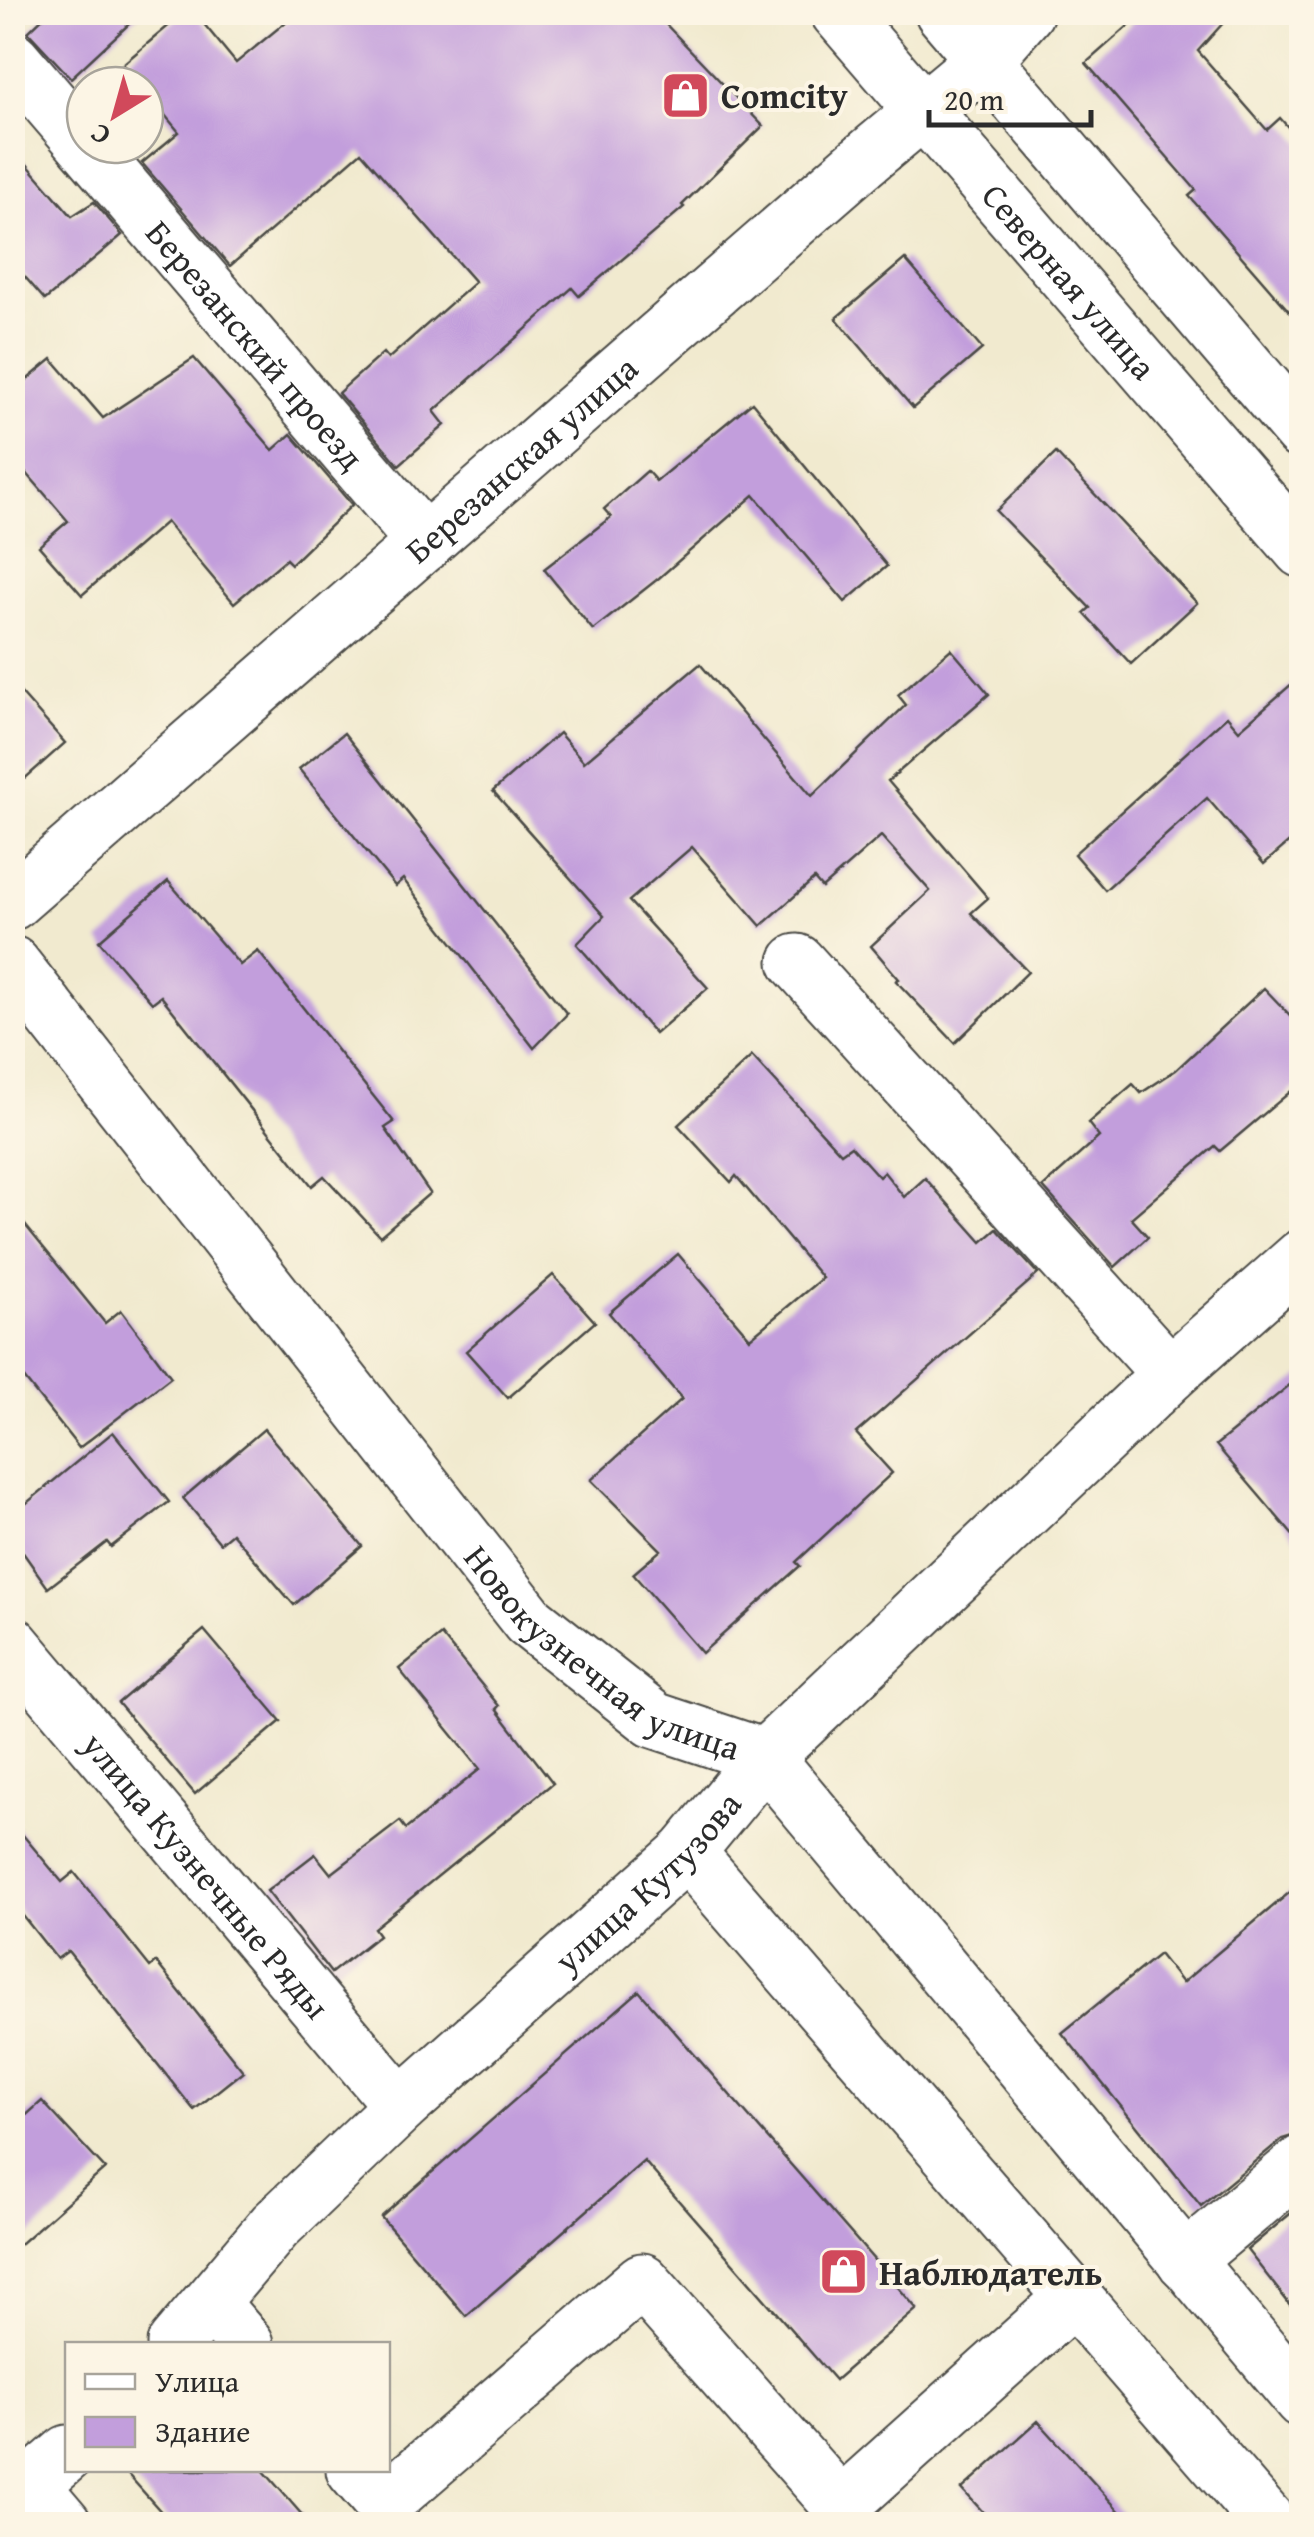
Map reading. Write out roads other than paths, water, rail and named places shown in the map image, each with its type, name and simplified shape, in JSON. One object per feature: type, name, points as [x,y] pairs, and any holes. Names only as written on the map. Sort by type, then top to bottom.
[{"type":"street","name":"Северная улица","points":[[838,12],[1302,550]]},
{"type":"street","points":[[943,12],[1302,432]]},
{"type":"street","name":"Березанская улица","points":[[12,902],[858,166],[924,113],[984,60],[1026,12]]},
{"type":"street","name":"Березанский проезд","points":[[12,58],[65,120]]},
{"type":"street","name":"Березанский проезд","points":[[104,165],[425,543]]},
{"type":"street","points":[[797,962],[1170,1374]]},
{"type":"street","name":"Новокузнечная улица","points":[[12,964],[528,1621],[654,1720],[764,1756],[1302,2400]]},
{"type":"street","name":"улица Кутузова","points":[[177,2342],[275,2226],[401,2106],[687,1852],[764,1756],[1170,1374],[1302,1258]]},
{"type":"street","name":"улица Кузнечные Ряды","points":[[12,1644],[401,2106]]},
{"type":"street","points":[[687,1852],[1270,2524]]},
{"type":"street","points":[[1186,2261],[1302,2163]]},
{"type":"street","points":[[379,2499],[642,2281],[842,2506],[1074,2296]]},
{"type":"street","points":[[211,2304],[244,2342]]},
{"type":"place","name":"Comcity","points":[[686,95]]},
{"type":"place","name":"Наблюдатель","points":[[844,2272]]}]
